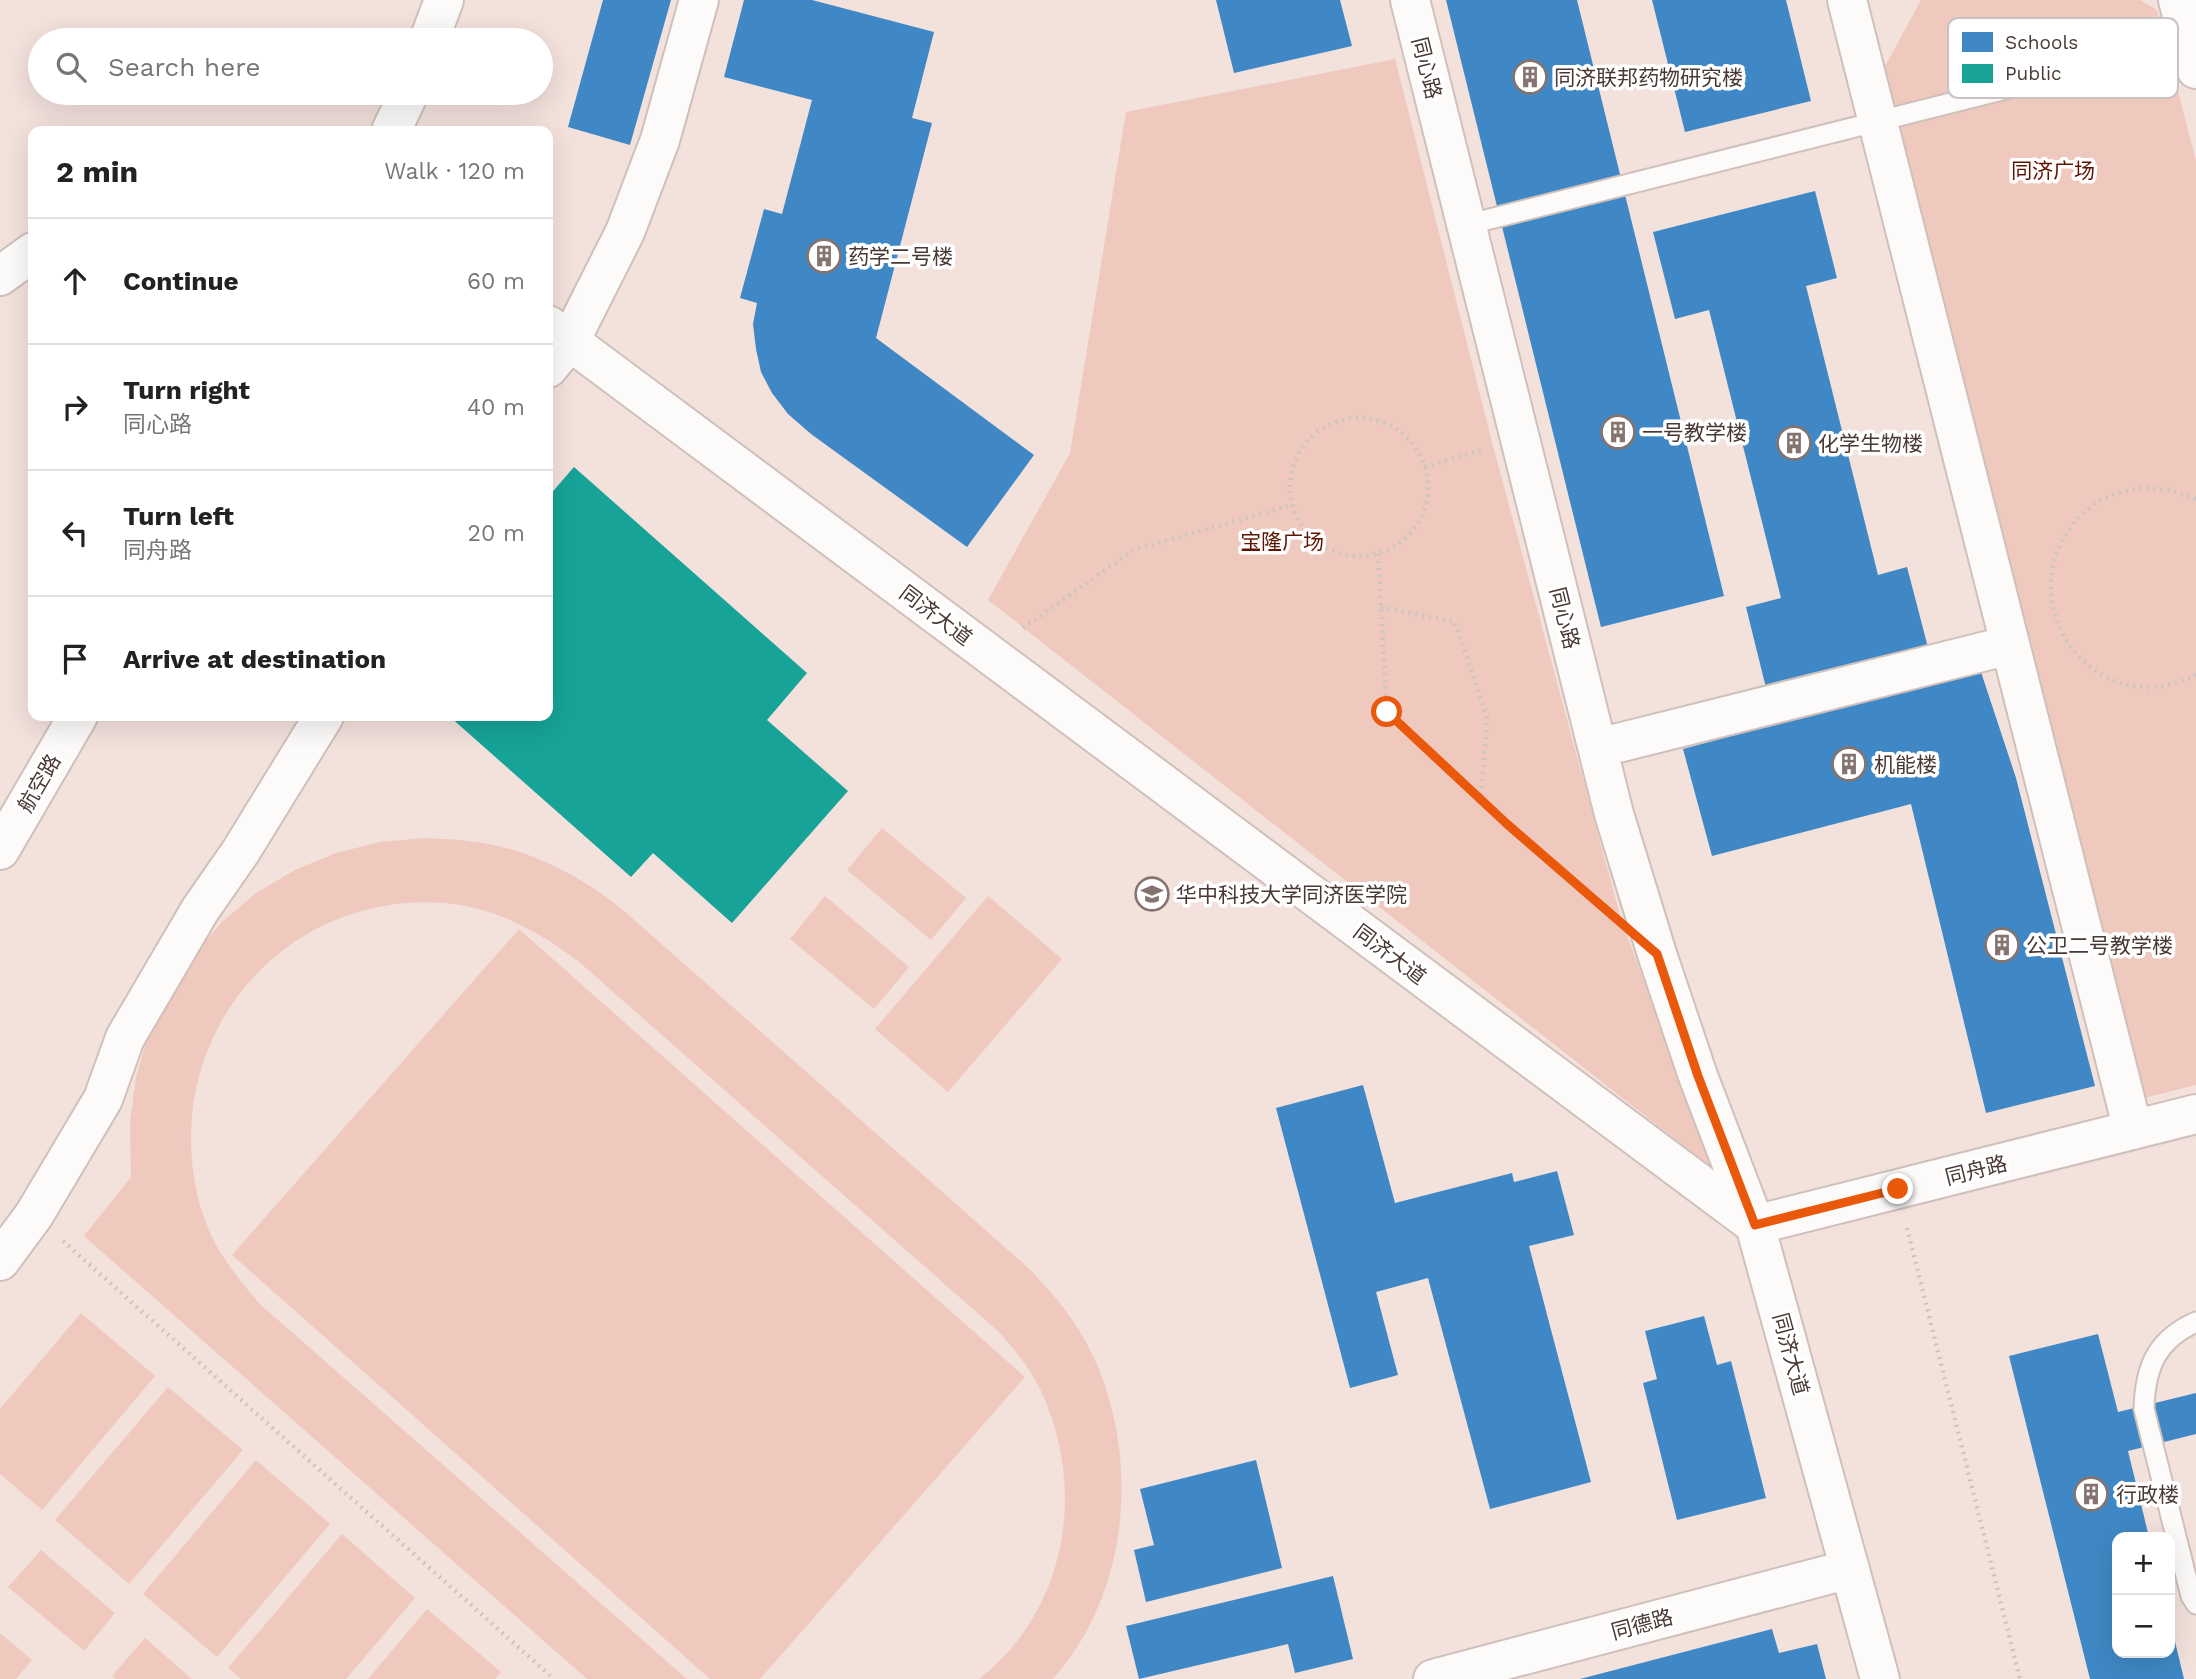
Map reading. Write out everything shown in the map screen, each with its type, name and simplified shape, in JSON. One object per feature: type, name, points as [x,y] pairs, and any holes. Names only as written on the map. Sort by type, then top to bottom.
[{"type":"street","points":[[434,28],[444,0]]},
{"type":"street","points":[[555,345],[625,232],[660,140],[699,0]]},
{"type":"street","name":"同心路","points":[[1410,0],[1614,814],[1698,1076],[1755,1225]]},
{"type":"street","points":[[1847,0],[2133,1130]]},
{"type":"street","points":[[2178,0],[2193,56]]},
{"type":"street","points":[[393,126],[403,105]]},
{"type":"street","points":[[0,276],[28,256]]},
{"type":"street","name":"同济大道","points":[[555,345],[987,653],[1755,1225],[1880,1679]]},
{"type":"street","points":[[1598,748],[2010,645]]},
{"type":"street","name":"航空路","points":[[0,850],[75,721]]},
{"type":"street","points":[[0,1261],[34,1215],[103,1099],[125,1038],[200,910],[242,851],[321,721]]},
{"type":"street","name":"同舟路","points":[[1755,1225],[2196,1114]]},
{"type":"street","name":"同德路","points":[[1433,1679],[1850,1569]]},
{"type":"lane","points":[[1466,225],[1878,122],[1993,98]]},
{"type":"lane","points":[[2196,1322],[2182,1328],[2164,1343],[2151,1363],[2144,1385],[2144,1409],[2191,1596],[2196,1604]]},
{"type":"path","points":[[1352,418],[1376,420],[1397,429],[1415,446],[1425,467],[1429,489],[1424,511],[1414,530],[1398,545],[1378,554],[1357,557],[1335,552],[1316,541],[1301,525],[1293,505],[1291,481],[1296,458],[1310,438],[1329,424],[1352,418]]},
{"type":"path","points":[[1425,467],[1493,446]]},
{"type":"path","points":[[2196,499],[2176,491],[2150,487],[2124,491],[2100,501],[2079,516],[2063,537],[2053,561],[2050,587],[2053,613],[2064,637],[2079,658],[2100,673],[2124,684],[2150,687],[2175,684],[2196,676]]},
{"type":"path","points":[[987,653],[1134,550],[1293,505]]},
{"type":"path","points":[[1378,554],[1387,712],[1481,800],[1597,902]]},
{"type":"path","points":[[1381,607],[1455,622],[1487,717],[1481,800]]},
{"type":"path","points":[[1898,1189],[2020,1679]]},
{"type":"path","points":[[34,1215],[554,1679]]},
{"type":"green space","name":"同济广场","points":[[1921,0],[2140,0],[2157,10],[2159,18],[1948,18],[1948,98],[2178,98],[2178,91],[2196,161],[2196,1085],[2144,1098],[1883,70]]},
{"type":"green space","name":"宝隆广场","points":[[1395,59],[1493,446],[1621,919],[1713,1169],[988,600],[1070,453],[1126,112]]},
{"type":"green space","points":[[882,828],[966,898],[931,940],[847,870]]},
{"type":"green space","points":[[425,838],[468,841],[510,849],[550,864],[606,897],[1024,1264],[1068,1314],[1093,1356],[1112,1411],[1122,1491],[1110,1572],[1097,1610],[1078,1646],[1053,1679],[979,1679],[1009,1651],[1033,1618],[1050,1583],[1061,1545],[1065,1506],[1063,1466],[1055,1427],[1040,1389],[1027,1366],[999,1332],[578,961],[515,922],[462,905],[396,904],[351,914],[310,932],[274,958],[243,990],[218,1027],[201,1070],[191,1133],[195,1185],[205,1219],[219,1250],[261,1305],[687,1679],[587,1679],[84,1236],[131,1177],[130,1122],[136,1078],[148,1035],[192,956],[222,922],[256,893],[295,870],[336,853],[380,842]]},
{"type":"green space","points":[[825,896],[909,967],[874,1009],[790,939]]},
{"type":"green space","points":[[988,896],[1062,959],[948,1092],[875,1029]]},
{"type":"green space","points":[[519,929],[1025,1377],[760,1679],[710,1679],[232,1255]]},
{"type":"green space","points":[[81,1313],[155,1376],[42,1510],[0,1474],[0,1409]]},
{"type":"green space","points":[[168,1387],[243,1450],[129,1584],[55,1520]]},
{"type":"green space","points":[[256,1460],[330,1524],[217,1657],[143,1594]]},
{"type":"green space","points":[[342,1534],[415,1598],[346,1679],[241,1679],[228,1668]]},
{"type":"green space","points":[[41,1550],[115,1613],[84,1651],[8,1587]]},
{"type":"green space","points":[[427,1609],[501,1672],[495,1679],[368,1679]]},
{"type":"green space","points":[[0,1633],[32,1660],[16,1679],[0,1679]]},
{"type":"green space","points":[[145,1638],[192,1679],[116,1679],[112,1676]]},
{"type":"building: Schools","points":[[603,0],[671,0],[630,145],[568,127]]},
{"type":"building: Schools","name":"药学二号楼","points":[[744,0],[812,0],[934,32],[912,118],[932,123],[876,338],[1034,455],[967,547],[811,434],[788,414],[772,393],[761,372],[753,324],[757,303],[740,298],[764,209],[782,214],[812,100],[724,77]]},
{"type":"building: Schools","points":[[1216,0],[1340,0],[1352,46],[1234,73]]},
{"type":"building: Schools","points":[[1446,0],[1577,0],[1724,596],[1601,627]]},
{"type":"building: Schools","points":[[1652,0],[1786,0],[1811,101],[1685,132]]},
{"type":"building: Schools","name":"化学生物楼","points":[[1815,191],[1837,278],[1806,286],[1878,575],[1907,567],[1930,655],[1768,696],[1746,607],[1781,598],[1709,310],[1675,319],[1653,232]]},
{"type":"building: Schools","points":[[1980,669],[2016,778],[2095,1086],[1986,1113],[1911,804],[1712,856],[1683,749]]},
{"type":"building: Schools","points":[[1363,1085],[1395,1203],[1512,1173],[1514,1182],[1557,1171],[1574,1235],[1529,1246],[1591,1482],[1490,1509],[1428,1278],[1376,1292],[1398,1375],[1350,1388],[1276,1108]]},
{"type":"building: Schools","points":[[1704,1316],[1717,1365],[1731,1361],[1766,1498],[1677,1520],[1643,1383],[1657,1379],[1645,1331]]},
{"type":"building: Schools","name":"行政楼","points":[[2098,1334],[2118,1412],[2196,1393],[2196,1434],[2128,1451],[2148,1532],[2112,1532],[2112,1658],[2175,1658],[2175,1642],[2184,1679],[2090,1679],[2009,1356]]},
{"type":"building: Schools","points":[[1256,1460],[1282,1568],[1146,1602],[1134,1550],[1154,1545],[1140,1489]]},
{"type":"building: Schools","points":[[1333,1576],[1353,1659],[1295,1673],[1288,1644],[1139,1679],[1126,1626]]},
{"type":"building: Schools","points":[[1772,1629],[1779,1653],[1817,1644],[1826,1679],[1580,1679]]},
{"type":"building: Public","points":[[574,467],[807,673],[767,720],[848,791],[732,923],[653,853],[631,877],[455,721],[553,721],[553,491]]},
{"type":"place","name":"同济联邦药物研究楼","points":[[1530,77]]},
{"type":"place","name":"药学二号楼","points":[[824,256]]},
{"type":"place","name":"一号教学楼","points":[[1618,432]]},
{"type":"place","name":"化学生物楼","points":[[1794,443]]},
{"type":"place","name":"机能楼","points":[[1849,764]]},
{"type":"place","name":"华中科技大学同济医学院","points":[[1152,894]]},
{"type":"place","name":"公卫二号教学楼","points":[[2002,945]]},
{"type":"place","name":"行政楼","points":[[2091,1494]]},
{"type":"route","points":[[1387,712],[1507,824],[1657,954],[1698,1076],[1755,1225],[1898,1189]]}]
